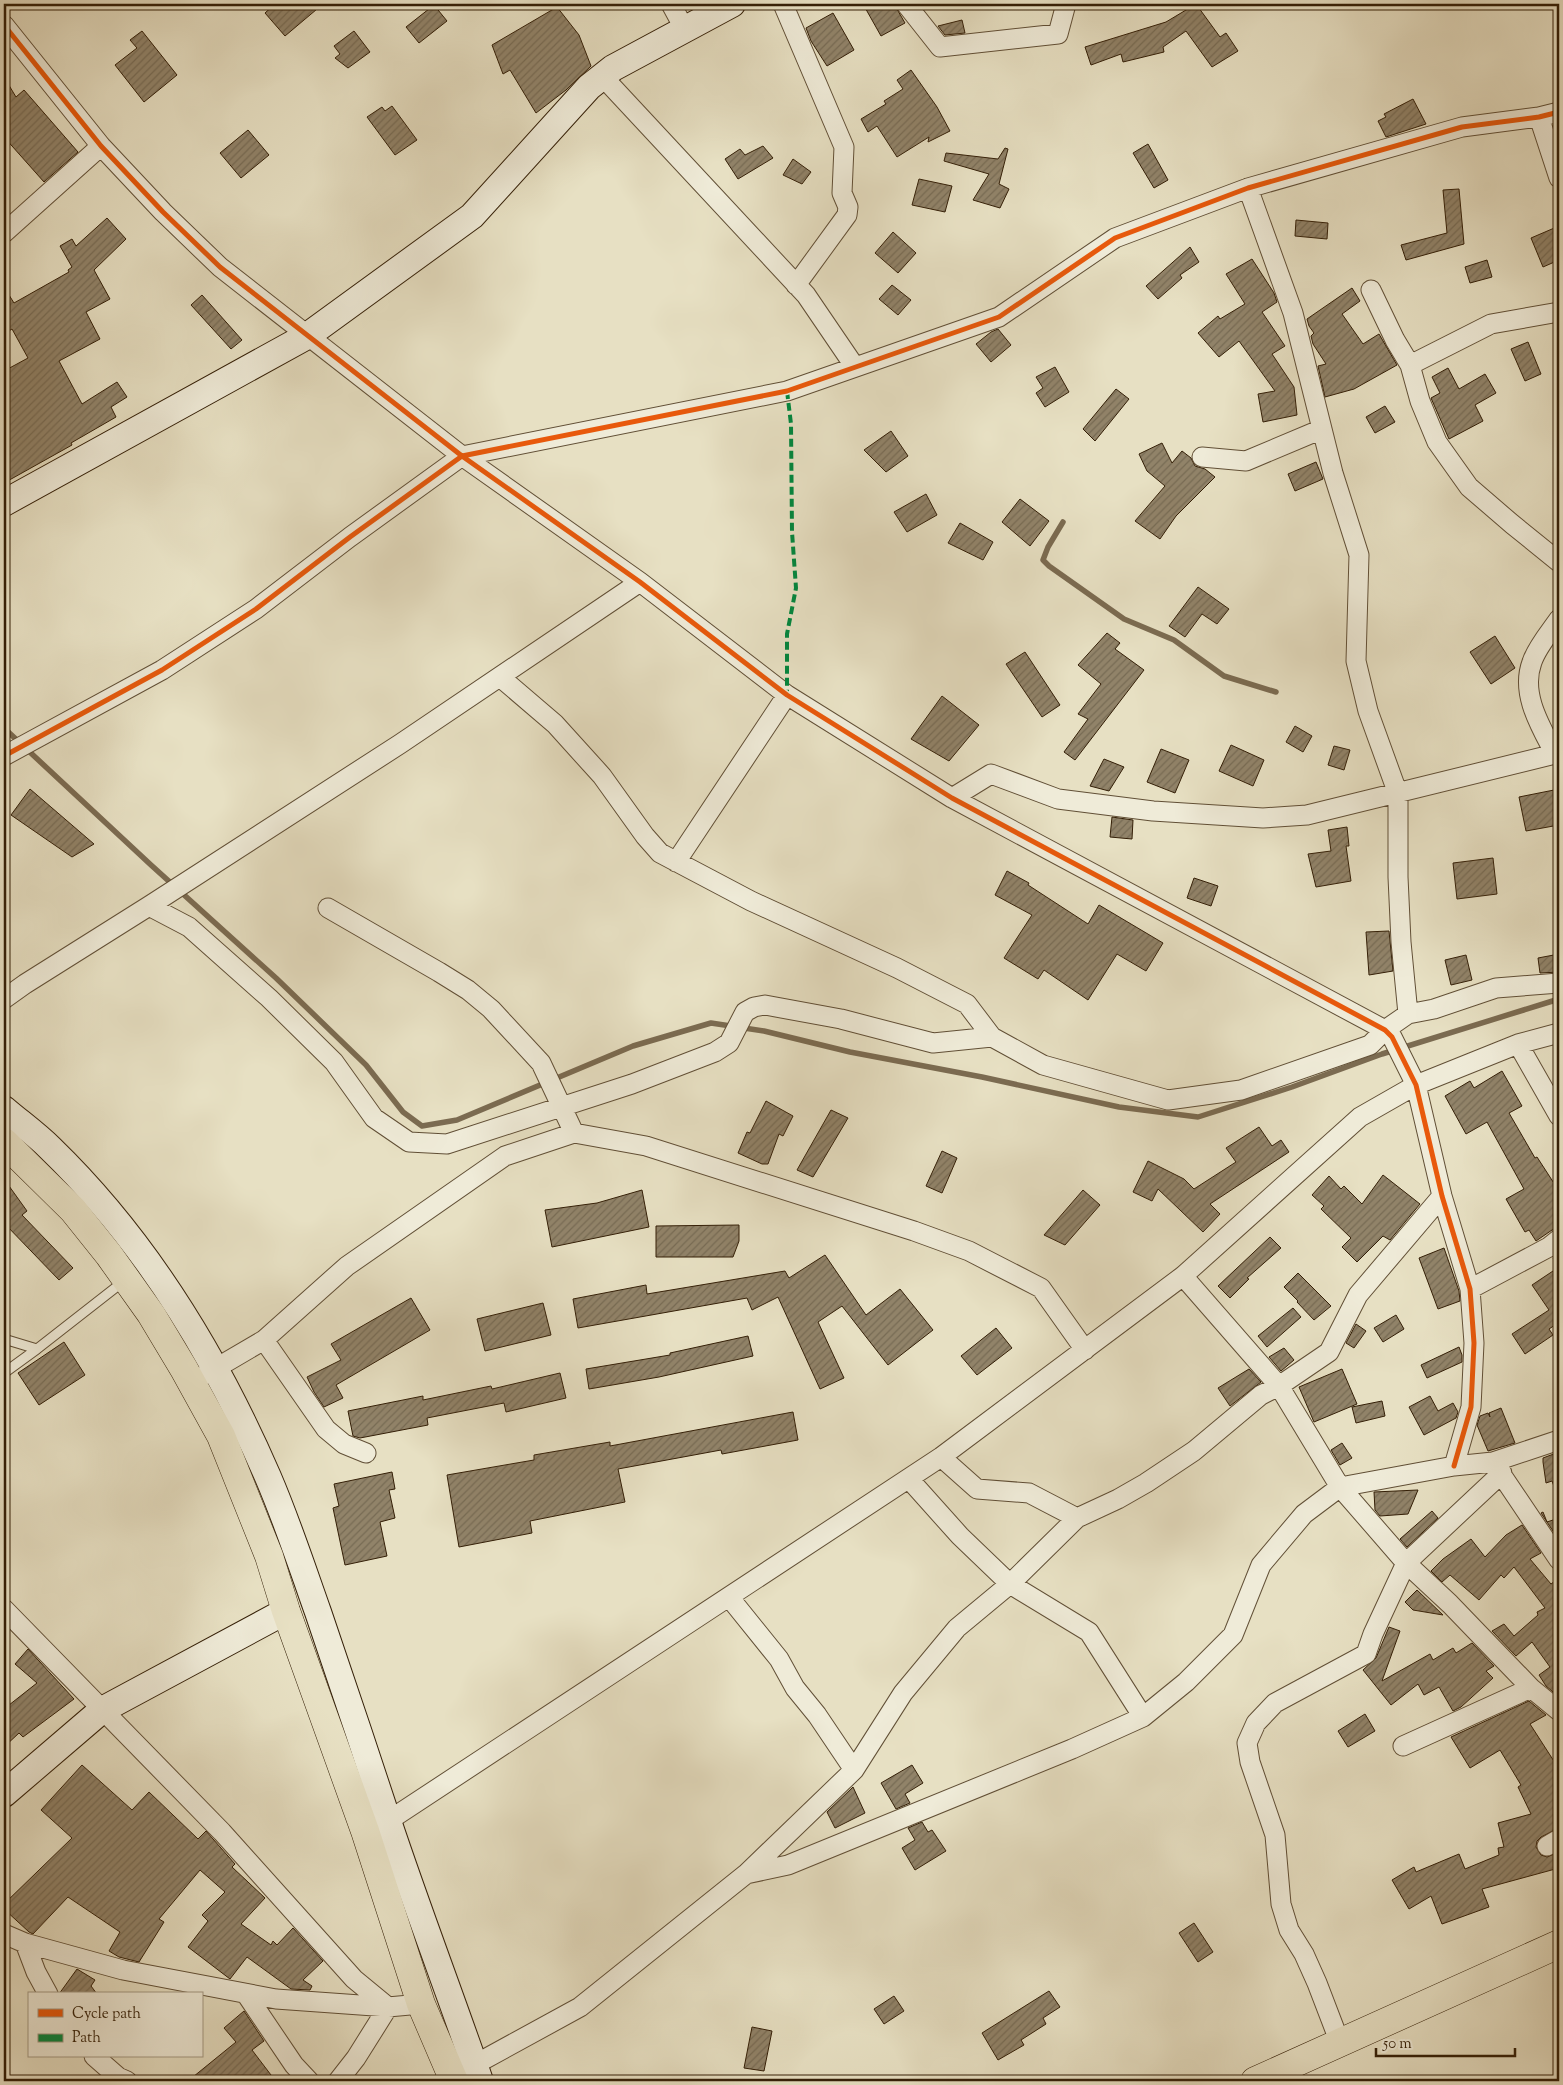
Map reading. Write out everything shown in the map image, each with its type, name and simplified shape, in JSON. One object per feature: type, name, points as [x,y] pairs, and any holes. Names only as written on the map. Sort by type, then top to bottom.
[{"type":"main road","points":[[4,503],[307,336],[472,216],[589,87],[613,68],[684,28],[732,4]]},
{"type":"main road","points":[[4,1110],[49,1146],[90,1189],[128,1235],[172,1298],[215,1368],[268,1478],[296,1547],[368,1755],[376,1826],[422,2004],[469,2076]]},
{"type":"main road","points":[[4,1142],[72,1210],[126,1279],[151,1314],[221,1436],[269,1556],[286,1611],[376,1826],[469,2076]]},
{"type":"main road","points":[[4,1794],[102,1710],[286,1611]]},
{"type":"main road","points":[[1255,2081],[1559,1944]]},
{"type":"street","points":[[671,4],[684,28]]},
{"type":"street","points":[[782,4],[844,147],[842,193],[848,207],[847,215],[796,285]]},
{"type":"street","points":[[906,4],[940,47],[1058,34],[1066,4]]},
{"type":"street","points":[[4,25],[100,146],[163,212],[220,267],[462,456],[640,582],[787,695],[952,798],[1388,1033],[1416,1085],[1442,1196],[1470,1289],[1474,1343],[1471,1406],[1454,1466]]},
{"type":"street","points":[[603,77],[806,295],[854,367]]},
{"type":"street","points":[[7,755],[162,670],[256,609],[350,537],[462,456],[787,391],[999,317],[1115,238],[1248,188],[1462,128],[1539,118],[1559,112]]},
{"type":"street","points":[[1539,118],[1559,178]]},
{"type":"street","points":[[4,232],[100,146]]},
{"type":"street","points":[[1248,188],[1293,313],[1322,429],[1359,555],[1356,661],[1368,711],[1398,794],[1398,877],[1408,1014]]},
{"type":"street","points":[[1371,290],[1395,340],[1410,365],[1420,401],[1437,442],[1469,487],[1559,562]]},
{"type":"street","points":[[1410,365],[1491,324],[1559,312]]},
{"type":"street","points":[[1202,458],[1246,461],[1322,429]]},
{"type":"street","points":[[4,1000],[25,984],[185,881],[304,807],[640,582]]},
{"type":"street","points":[[952,798],[991,774],[1058,799],[1153,811],[1263,818],[1308,815],[1398,794],[1557,752],[1534,714],[1528,685],[1531,662],[1559,619]]},
{"type":"street","points":[[500,677],[555,724],[602,776],[645,836],[660,853],[752,901],[897,968],[967,1004],[992,1037],[1043,1065],[1168,1100],[1241,1090],[1370,1045],[1388,1033],[1408,1014],[1434,1009],[1496,988],[1559,983]]},
{"type":"street","points":[[676,862],[787,695]]},
{"type":"street","points":[[148,906],[189,927],[269,998],[334,1062],[374,1118],[409,1142],[447,1144],[558,1100],[651,1077],[715,1052],[729,1043],[745,1012],[754,1006],[765,1005],[841,1019],[933,1043],[992,1037]]},
{"type":"street","points":[[328,908],[468,990],[490,1009],[541,1063],[574,1133]]},
{"type":"street","points":[[376,1826],[941,1457],[1183,1276],[1360,1117],[1416,1085],[1518,1044],[1559,1033]]},
{"type":"street","points":[[1518,1044],[1559,1116]]},
{"type":"street","points":[[192,1383],[264,1340],[347,1266],[505,1156],[574,1133],[646,1146],[914,1231],[969,1251],[1041,1288],[1085,1350]]},
{"type":"street","points":[[469,2076],[580,2007],[746,1874],[854,1770],[903,1693],[957,1628],[1010,1584],[1077,1518],[1118,1499],[1146,1483],[1194,1451],[1261,1395],[1279,1386],[1329,1352],[1358,1295],[1442,1196]]},
{"type":"street","points":[[1470,1289],[1548,1248],[1559,1239]]},
{"type":"street","points":[[1183,1276],[1279,1386],[1340,1487],[1406,1563],[1450,1604],[1531,1688],[1559,1711]]},
{"type":"street","points":[[264,1340],[326,1429],[344,1444],[366,1453]]},
{"type":"street","points":[[1340,2043],[1311,1968],[1289,1930],[1281,1904],[1275,1835],[1250,1762],[1247,1742],[1256,1723],[1275,1703],[1366,1654],[1373,1634],[1406,1563],[1497,1468],[1559,1440]]},
{"type":"street","points":[[941,1457],[977,1489],[1029,1493],[1077,1518]]},
{"type":"street","points":[[746,1874],[788,1865],[1072,1749],[1143,1717],[1186,1682],[1233,1635],[1261,1565],[1304,1514],[1340,1487],[1454,1466],[1497,1468]]},
{"type":"street","points":[[1497,1468],[1559,1560]]},
{"type":"street","points":[[909,1479],[960,1536],[1010,1584],[1089,1632],[1143,1717]]},
{"type":"street","points":[[729,1597],[778,1659],[795,1688],[854,1770]]},
{"type":"street","points":[[4,1610],[222,1832],[354,1979],[388,2007]]},
{"type":"street","points":[[1403,1746],[1531,1688]]},
{"type":"street","points":[[4,1934],[25,1943],[123,1970],[246,1994],[276,1999],[388,2007],[422,2004]]},
{"type":"street","points":[[25,1943],[36,1972],[47,1992]]},
{"type":"street","points":[[246,1994],[282,2048],[308,2081]]},
{"type":"street","points":[[338,2081],[356,2058],[388,2007]]},
{"type":"street","points":[[96,2058],[118,2077],[127,2081]]},
{"type":"lane","points":[[4,1372],[37,1349],[126,1279]]},
{"type":"lane","points":[[4,1339],[37,1349]]},
{"type":"building","points":[[275,4],[323,4],[285,36],[265,13]]},
{"type":"building","points":[[863,4],[894,4],[905,23],[881,36]]},
{"type":"building","points":[[1196,4],[1220,37],[1226,33],[1238,51],[1212,67],[1186,31],[1163,47],[1164,52],[1123,62],[1121,54],[1091,65],[1085,47],[1166,22]]},
{"type":"building","points":[[434,5],[447,21],[419,43],[406,27]]},
{"type":"building","points":[[557,7],[579,35],[591,66],[566,90],[536,113],[510,70],[503,74],[492,45]]},
{"type":"building","points":[[833,13],[854,50],[827,66],[811,41],[806,28]]},
{"type":"building","points":[[962,20],[965,33],[945,35],[938,26]]},
{"type":"building","points":[[142,31],[177,75],[144,102],[115,65],[137,48],[130,40]]},
{"type":"building","points":[[354,31],[370,52],[348,68],[335,58],[340,54],[334,46]]},
{"type":"building","points":[[911,70],[937,107],[950,131],[928,142],[929,137],[897,157],[877,126],[868,132],[861,119],[886,104],[884,101],[903,89],[897,80]]},
{"type":"building","points":[[4,77],[16,97],[24,90],[78,152],[44,182],[4,137]]},
{"type":"building","points":[[1413,99],[1426,124],[1386,137],[1378,121],[1386,117],[1384,114]]},
{"type":"building","points":[[392,106],[417,140],[395,155],[367,117],[382,107],[385,111]]},
{"type":"building","points":[[248,130],[269,155],[241,178],[220,153]]},
{"type":"building","points":[[1148,144],[1168,180],[1154,188],[1133,153]]},
{"type":"building","points":[[763,146],[773,158],[738,179],[725,159],[740,149],[745,155]]},
{"type":"building","points":[[1005,148],[1008,149],[999,184],[1009,189],[1000,208],[973,200],[989,174],[944,161],[946,153],[998,159]]},
{"type":"building","points":[[793,159],[811,172],[802,184],[783,175]]},
{"type":"building","points":[[919,179],[952,186],[945,212],[912,205]]},
{"type":"building","points":[[1459,189],[1464,244],[1406,260],[1401,245],[1447,233],[1443,190]]},
{"type":"building","points":[[107,218],[126,239],[94,270],[110,299],[86,312],[100,339],[59,361],[82,404],[117,382],[127,397],[111,407],[116,417],[71,443],[72,445],[4,483],[4,371],[28,358],[12,329],[4,334],[4,287],[14,303],[69,272],[68,270],[72,267],[60,246],[72,239],[76,246]]},
{"type":"building","points":[[1296,220],[1328,223],[1327,239],[1295,236]]},
{"type":"building","points":[[1559,226],[1559,260],[1543,267],[1531,238]]},
{"type":"building","points":[[893,232],[916,253],[898,273],[875,253]]},
{"type":"building","points":[[1190,247],[1199,262],[1180,275],[1182,278],[1158,299],[1146,286]]},
{"type":"building","points":[[1252,259],[1274,293],[1277,302],[1262,312],[1285,346],[1272,354],[1294,387],[1297,415],[1263,422],[1258,394],[1275,391],[1239,341],[1219,357],[1198,333],[1218,316],[1220,319],[1245,304],[1226,274]]},
{"type":"building","points":[[1487,260],[1492,277],[1470,283],[1465,267]]},
{"type":"building","points":[[892,285],[911,300],[898,315],[879,299]]},
{"type":"building","points":[[1352,288],[1360,301],[1342,314],[1363,344],[1379,334],[1397,365],[1354,389],[1325,397],[1318,366],[1326,364],[1313,344],[1311,336],[1314,333],[1307,319]]},
{"type":"building","points":[[202,295],[242,340],[231,349],[191,305]]},
{"type":"building","points":[[998,329],[1011,345],[991,362],[976,344]]},
{"type":"building","points":[[1528,342],[1541,374],[1525,381],[1511,349]]},
{"type":"building","points":[[1055,367],[1069,392],[1045,407],[1036,393],[1043,388],[1036,377]]},
{"type":"building","points":[[1448,368],[1459,389],[1485,374],[1496,393],[1475,405],[1483,421],[1449,439],[1431,398],[1440,393],[1432,377]]},
{"type":"building","points":[[1116,389],[1129,399],[1095,441],[1083,429]]},
{"type":"building","points":[[1385,406],[1395,422],[1375,433],[1366,417]]},
{"type":"building","points":[[891,431],[908,456],[886,472],[864,450]]},
{"type":"building","points":[[1162,443],[1172,463],[1182,451],[1191,458],[1195,466],[1205,469],[1215,477],[1176,516],[1160,539],[1135,521],[1165,486],[1147,471],[1139,454]]},
{"type":"building","points":[[1316,462],[1323,479],[1295,491],[1288,474]]},
{"type":"building","points":[[926,494],[937,515],[907,532],[894,512]]},
{"type":"building","points":[[1020,499],[1049,521],[1030,546],[1002,522]]},
{"type":"building","points":[[960,523],[993,542],[983,560],[948,543]]},
{"type":"building","points":[[1198,587],[1229,609],[1217,624],[1202,614],[1185,637],[1169,626]]},
{"type":"building","points":[[1107,633],[1120,643],[1115,649],[1144,670],[1075,760],[1064,752],[1088,719],[1078,714],[1101,684],[1078,665]]},
{"type":"building","points":[[1495,636],[1515,668],[1491,684],[1470,652]]},
{"type":"building","points":[[1025,652],[1060,705],[1042,717],[1006,664]]},
{"type":"building","points":[[942,696],[979,725],[949,761],[911,739]]},
{"type":"building","points":[[1295,726],[1312,736],[1303,752],[1286,742]]},
{"type":"building","points":[[1231,745],[1264,760],[1253,786],[1219,771]]},
{"type":"building","points":[[1334,746],[1350,750],[1344,770],[1328,765]]},
{"type":"building","points":[[1161,749],[1189,760],[1175,793],[1147,782]]},
{"type":"building","points":[[1104,759],[1124,767],[1109,791],[1090,786]]},
{"type":"building","points":[[30,789],[94,844],[72,857],[11,815]]},
{"type":"building","points":[[1559,789],[1559,825],[1526,831],[1519,797]]},
{"type":"building","points":[[1112,817],[1133,820],[1132,839],[1110,837]]},
{"type":"building","points":[[1347,827],[1349,846],[1346,846],[1351,881],[1316,887],[1308,854],[1331,851],[1328,830]]},
{"type":"building","points":[[1493,858],[1497,894],[1457,899],[1453,863]]},
{"type":"building","points":[[1007,871],[1029,883],[1028,885],[1088,924],[1099,905],[1163,943],[1146,971],[1117,954],[1088,1000],[1044,970],[1038,979],[1004,958],[1032,915],[995,895]]},
{"type":"building","points":[[1194,878],[1218,886],[1211,906],[1187,898]]},
{"type":"building","points":[[1389,931],[1393,971],[1369,975],[1366,932]]},
{"type":"building","points":[[1559,954],[1559,972],[1540,973],[1538,958]]},
{"type":"building","points":[[1466,955],[1472,980],[1451,985],[1445,960]]},
{"type":"building","points":[[1502,1071],[1522,1106],[1509,1113],[1535,1158],[1537,1157],[1559,1191],[1559,1228],[1552,1230],[1536,1241],[1529,1230],[1525,1232],[1506,1199],[1524,1189],[1487,1122],[1466,1134],[1445,1096],[1470,1081],[1474,1088]]},
{"type":"building","points":[[766,1101],[793,1116],[783,1136],[779,1134],[768,1164],[762,1164],[738,1153],[747,1132],[750,1133]]},
{"type":"building","points":[[831,1110],[848,1118],[813,1177],[797,1170]]},
{"type":"building","points":[[1259,1127],[1272,1146],[1281,1140],[1289,1152],[1210,1204],[1220,1214],[1203,1232],[1158,1189],[1152,1201],[1133,1192],[1148,1161],[1184,1179],[1194,1189],[1236,1162],[1226,1148]]},
{"type":"building","points":[[942,1151],[957,1158],[942,1193],[926,1186]]},
{"type":"building","points":[[1383,1175],[1420,1204],[1390,1240],[1383,1236],[1357,1262],[1342,1247],[1351,1238],[1321,1209],[1324,1206],[1312,1195],[1329,1176],[1341,1189],[1344,1186],[1362,1204]]},
{"type":"building","points":[[4,1179],[27,1211],[22,1215],[73,1268],[59,1280],[4,1223]]},
{"type":"building","points":[[642,1190],[649,1227],[552,1247],[545,1210],[597,1203]]},
{"type":"building","points":[[1083,1190],[1100,1205],[1065,1245],[1044,1235]]},
{"type":"building","points":[[739,1225],[739,1241],[733,1257],[656,1257],[656,1226]]},
{"type":"building","points":[[1270,1237],[1281,1248],[1247,1278],[1249,1279],[1230,1298],[1218,1286]]},
{"type":"building","points":[[1444,1248],[1459,1291],[1460,1301],[1438,1309],[1419,1258]]},
{"type":"building","points":[[1559,1253],[1559,1267],[1553,1258]]},
{"type":"building","points":[[825,1255],[866,1315],[900,1289],[933,1330],[888,1365],[842,1306],[818,1322],[844,1378],[820,1389],[778,1297],[752,1310],[747,1298],[578,1328],[573,1299],[646,1285],[647,1294],[785,1271],[789,1278]]},
{"type":"building","points":[[1559,1267],[1559,1325],[1558,1323],[1549,1329],[1553,1335],[1525,1354],[1512,1334],[1549,1310],[1532,1285]]},
{"type":"building","points":[[1298,1273],[1331,1306],[1314,1320],[1284,1287]]},
{"type":"building","points":[[411,1298],[430,1330],[336,1385],[343,1398],[324,1407],[307,1377],[341,1360],[331,1344]]},
{"type":"building","points":[[543,1303],[551,1335],[485,1351],[477,1319]]},
{"type":"building","points":[[1293,1308],[1301,1317],[1267,1347],[1258,1336]]},
{"type":"building","points":[[1396,1315],[1404,1329],[1383,1342],[1374,1328]]},
{"type":"building","points":[[1356,1324],[1366,1331],[1354,1348],[1346,1343]]},
{"type":"building","points":[[996,1328],[1012,1348],[977,1375],[961,1356]]},
{"type":"building","points":[[748,1336],[753,1356],[659,1377],[589,1389],[586,1369],[670,1355],[670,1353]]},
{"type":"building","points":[[64,1342],[85,1375],[39,1405],[18,1373]]},
{"type":"building","points":[[1459,1347],[1462,1362],[1427,1378],[1421,1365]]},
{"type":"building","points":[[1284,1348],[1294,1360],[1281,1371],[1269,1357]]},
{"type":"building","points":[[1249,1369],[1261,1382],[1230,1406],[1218,1388]]},
{"type":"building","points":[[1342,1369],[1357,1404],[1314,1422],[1299,1387]]},
{"type":"building","points":[[560,1373],[566,1398],[506,1412],[504,1403],[427,1418],[428,1425],[360,1438],[353,1436],[348,1411],[423,1396],[423,1400],[491,1386],[492,1389]]},
{"type":"building","points":[[1430,1396],[1438,1411],[1453,1403],[1458,1412],[1456,1418],[1424,1435],[1409,1407]]},
{"type":"building","points":[[1382,1401],[1385,1416],[1356,1423],[1352,1407]]},
{"type":"building","points":[[1501,1408],[1515,1443],[1488,1451],[1477,1425],[1480,1416],[1488,1413],[1490,1417],[1489,1413]]},
{"type":"building","points":[[793,1412],[798,1440],[722,1454],[721,1450],[618,1469],[625,1502],[530,1521],[532,1533],[459,1547],[447,1475],[534,1460],[534,1455],[610,1442],[610,1446]]},
{"type":"building","points":[[1342,1443],[1352,1458],[1340,1465],[1331,1450]]},
{"type":"building","points":[[1559,1452],[1558,1497],[1552,1481],[1546,1483],[1543,1458]]},
{"type":"building","points":[[392,1472],[395,1489],[389,1490],[395,1518],[380,1522],[387,1556],[345,1565],[333,1508],[339,1506],[334,1484]]},
{"type":"building","points":[[1418,1490],[1408,1514],[1380,1516],[1375,1510],[1374,1492]]},
{"type":"building","points":[[1432,1511],[1438,1518],[1407,1547],[1400,1539]]},
{"type":"building","points":[[1559,1518],[1559,1531],[1555,1534],[1547,1522]]},
{"type":"building","points":[[1522,1525],[1541,1553],[1530,1559],[1551,1584],[1559,1578],[1559,1697],[1546,1686],[1539,1675],[1550,1667],[1532,1642],[1516,1656],[1492,1631],[1504,1624],[1514,1636],[1538,1615],[1537,1612],[1545,1608],[1514,1567],[1504,1578],[1501,1575],[1479,1600],[1450,1575],[1442,1582],[1431,1571],[1443,1559],[1471,1539],[1485,1557],[1506,1535]]},
{"type":"building","points":[[1417,1590],[1443,1615],[1413,1610],[1405,1602]]},
{"type":"building","points":[[1389,1627],[1400,1631],[1382,1681],[1430,1654],[1433,1660],[1453,1648],[1456,1653],[1472,1643],[1494,1666],[1486,1671],[1493,1678],[1461,1707],[1453,1711],[1439,1687],[1424,1695],[1418,1684],[1391,1705],[1363,1670],[1376,1658]]},
{"type":"building","points":[[28,1649],[74,1699],[23,1737],[19,1733],[4,1747],[4,1709],[37,1683],[15,1664]]},
{"type":"building","points":[[1529,1701],[1546,1715],[1530,1724],[1559,1769],[1559,1828],[1541,1837],[1537,1841],[1536,1847],[1541,1855],[1547,1857],[1559,1852],[1559,1868],[1482,1889],[1489,1907],[1442,1924],[1431,1896],[1409,1909],[1392,1880],[1414,1867],[1416,1872],[1459,1854],[1465,1869],[1499,1855],[1498,1848],[1504,1847],[1498,1823],[1531,1814],[1518,1787],[1521,1785],[1500,1750],[1470,1768],[1451,1737]]},
{"type":"building","points":[[1365,1714],[1375,1731],[1348,1747],[1338,1731]]},
{"type":"building","points":[[82,1765],[132,1810],[149,1792],[198,1839],[206,1831],[235,1864],[232,1867],[265,1898],[241,1924],[271,1945],[273,1941],[277,1945],[293,1928],[323,1961],[303,1980],[312,1986],[310,1990],[291,1989],[247,1957],[230,1979],[188,1947],[208,1921],[202,1915],[225,1892],[200,1870],[159,1919],[164,1922],[139,1962],[119,1957],[109,1951],[120,1932],[68,1897],[33,1934],[4,1909],[4,1904],[72,1838],[41,1810]]},
{"type":"building","points":[[912,1765],[923,1783],[905,1794],[910,1803],[896,1809],[881,1783]]},
{"type":"building","points":[[853,1787],[865,1813],[835,1828],[827,1812]]},
{"type":"building","points":[[922,1822],[928,1832],[932,1830],[946,1851],[915,1870],[902,1848],[915,1840],[908,1828]]},
{"type":"building","points":[[1194,1923],[1213,1952],[1198,1962],[1179,1933]]},
{"type":"building","points":[[77,1969],[95,1980],[91,1986],[96,1992],[60,1992]]},
{"type":"building","points":[[1049,1991],[1060,2007],[1043,2018],[1046,2024],[1021,2040],[1024,2045],[998,2060],[982,2033]]},
{"type":"building","points":[[894,1996],[904,2011],[884,2024],[874,2009]]},
{"type":"building","points":[[244,2011],[264,2041],[252,2050],[271,2075],[263,2081],[188,2081],[236,2042],[224,2028]]},
{"type":"building","points":[[752,2027],[772,2031],[764,2071],[744,2068]]},
{"type":"waterway","points":[[1063,522],[1048,547],[1043,560],[1049,566],[1124,619],[1174,640],[1224,676],[1276,692]]},
{"type":"waterway","points":[[4,728],[276,978],[366,1065],[403,1112],[422,1126],[457,1120],[633,1046],[711,1023],[764,1031],[850,1052],[982,1077],[1119,1107],[1198,1117],[1292,1087],[1382,1054],[1559,999]]},
{"type":"marked path","points":[[787,391],[791,424],[792,532],[796,588],[787,634],[787,695]]},
{"type":"cycle path","points":[[4,25],[101,146],[163,212],[220,267],[462,456],[640,582],[787,695],[952,798],[1385,1030],[1392,1037],[1416,1085],[1442,1196],[1470,1289],[1474,1343],[1471,1407],[1454,1466]]},
{"type":"cycle path","points":[[4,756],[162,670],[256,609],[350,537],[462,456],[787,391],[999,317],[1115,238],[1248,188],[1462,127],[1539,117],[1559,112]]}]
